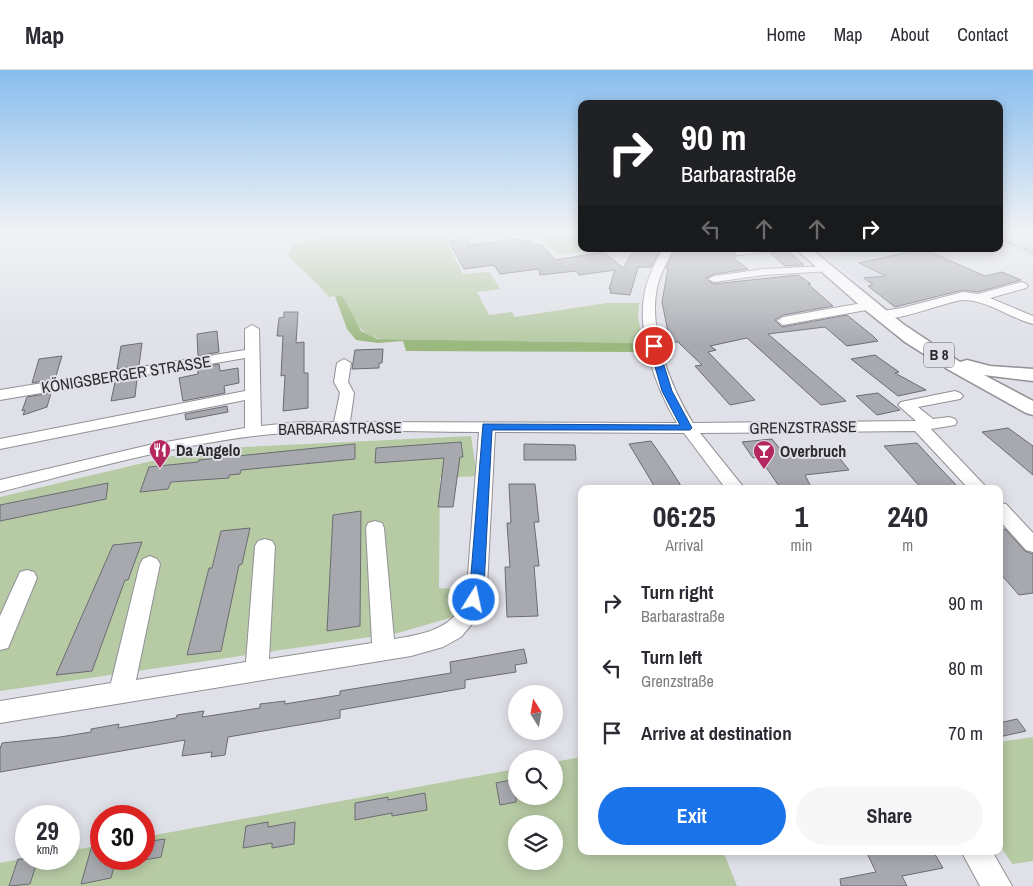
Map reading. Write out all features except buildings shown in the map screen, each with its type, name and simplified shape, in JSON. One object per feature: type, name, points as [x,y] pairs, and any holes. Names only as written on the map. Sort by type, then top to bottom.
[{"type":"main road","name":"B 8","points":[[827,269],[912,339],[1005,390],[1033,400]]},
{"type":"main road","name":"B 8","points":[[827,269],[879,311],[1033,408]]},
{"type":"main road","points":[[967,365],[996,372],[1033,377]]},
{"type":"main road","points":[[1005,390],[1033,377]]},
{"type":"street","points":[[658,269],[650,293],[650,329],[657,363],[667,391],[687,428],[733,485]]},
{"type":"street","points":[[714,279],[764,272],[825,269]]},
{"type":"street","points":[[978,298],[1022,286]]},
{"type":"street","points":[[783,321],[879,311],[963,296],[978,298],[1033,320]]},
{"type":"street","points":[[252,329],[253,430]]},
{"type":"street","name":"KÖNIGSBERGER STRASSE","points":[[0,395],[252,353]]},
{"type":"street","points":[[341,427],[347,393],[341,382],[344,363]]},
{"type":"street","points":[[0,444],[252,394]]},
{"type":"street","points":[[955,396],[906,405],[976,485]]},
{"type":"street","name":"GRENZSTRASSE","points":[[687,428],[924,425],[949,422]]},
{"type":"street","name":"BARBARASTRASSE","points":[[0,486],[203,438],[253,430],[341,427],[687,428]]},
{"type":"street","points":[[0,712],[384,650],[435,640],[453,631],[470,613],[477,587],[487,427]]},
{"type":"street","points":[[1003,513],[1033,545]]},
{"type":"street","points":[[375,528],[384,650]]},
{"type":"street","points":[[257,670],[265,546]]},
{"type":"street","points":[[121,692],[150,564]]},
{"type":"street","points":[[0,641],[27,578]]},
{"type":"street","points":[[978,855],[997,886]]},
{"type":"shaded area","points":[[842,269],[928,269],[861,284]]},
{"type":"green space","points":[[302,269],[461,269],[463,274],[489,272],[500,289],[477,292],[489,315],[512,312],[515,317],[607,303],[639,303],[638,317],[643,343],[384,339],[375,337],[362,330],[353,318],[342,295],[329,297]]},
{"type":"green space","points":[[342,295],[361,331],[377,339],[643,343],[645,352],[406,351],[403,341],[378,343],[356,340],[347,329],[335,296]]},
{"type":"green space","points":[[471,436],[477,476],[440,478],[439,588],[467,590],[453,617],[398,633],[0,691],[0,497],[202,449]]},
{"type":"green space","points":[[1033,737],[1033,861],[1012,864],[1003,850],[1003,741]]},
{"type":"green space","points":[[578,758],[578,855],[725,855],[737,886],[0,886],[0,863],[15,860],[15,870],[80,870],[80,849],[90,847],[90,870],[155,870],[155,835],[508,770],[508,805],[563,805],[563,760]]},
{"type":"place","name":"Da Angelo","points":[[160,469]]},
{"type":"place","name":"Overbruch","points":[[764,470]]},
{"type":"route","points":[[474,600],[477,587],[487,427],[687,428],[675,409],[667,391],[657,363],[654,346]]}]
